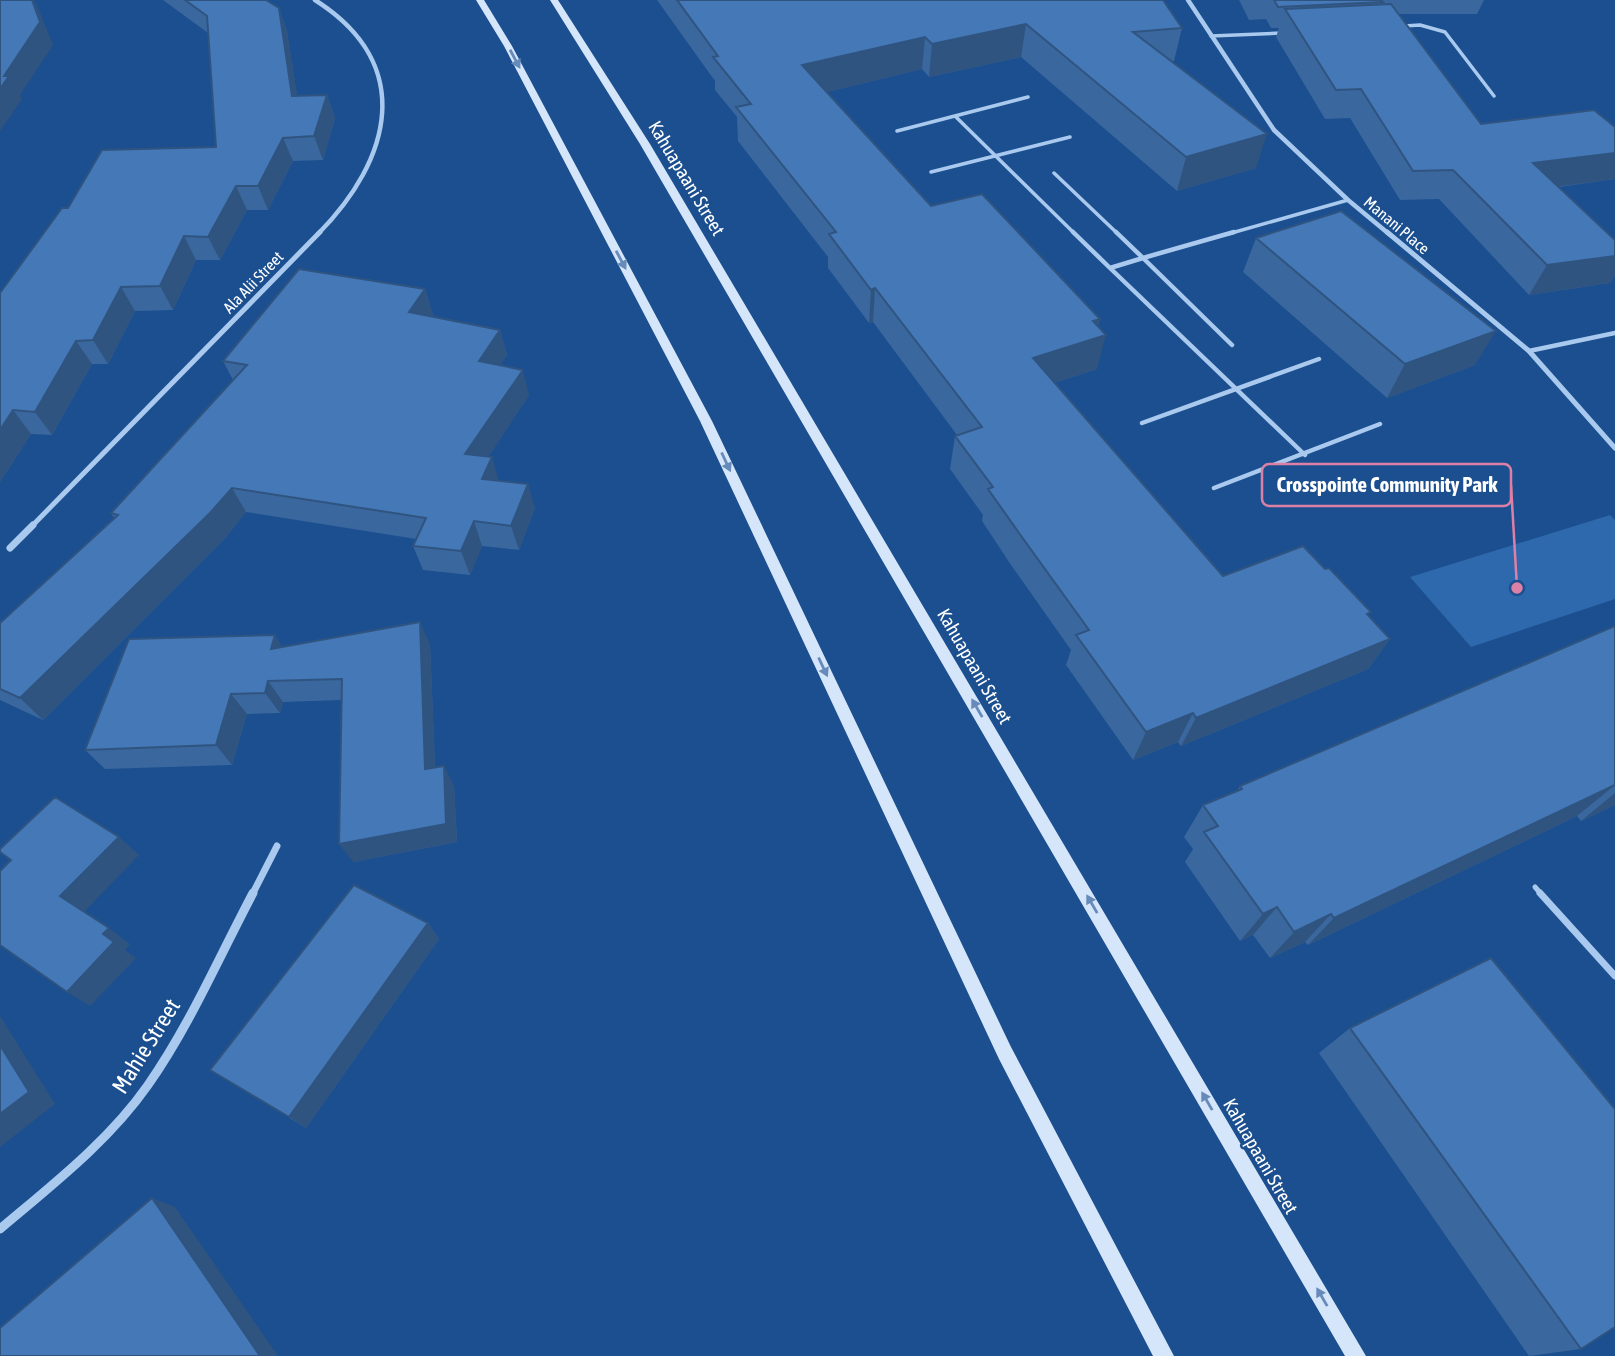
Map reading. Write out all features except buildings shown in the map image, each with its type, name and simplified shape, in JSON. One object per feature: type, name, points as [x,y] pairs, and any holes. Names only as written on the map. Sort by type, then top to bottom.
[{"type":"main road","points":[[480,0],[508,46],[706,421],[1005,1053],[1164,1356]]},
{"type":"main road","name":"Kahuapaani Street","points":[[554,0],[652,156],[1356,1356]]},
{"type":"street","name":"Ala Alii Street","points":[[10,548],[321,230],[363,173],[382,132],[384,97],[370,54],[357,31],[315,0]]},
{"type":"street","name":"Manani Place","points":[[1188,0],[1274,130],[1348,200],[1529,351],[1615,448]]},
{"type":"street","name":"Mahie Street","points":[[0,1229],[73,1168],[148,1085],[175,1042],[277,846]]},
{"type":"lane","points":[[1392,27],[1420,25],[1445,32],[1494,96]]},
{"type":"lane","points":[[1211,36],[1294,32]]},
{"type":"lane","points":[[897,131],[1028,96]]},
{"type":"lane","points":[[955,116],[1305,455]]},
{"type":"lane","points":[[931,172],[1070,136]]},
{"type":"lane","points":[[1054,173],[1232,345]]},
{"type":"lane","points":[[1111,268],[1348,200]]},
{"type":"lane","points":[[1529,351],[1615,333]]},
{"type":"lane","points":[[1142,423],[1319,359]]},
{"type":"lane","points":[[1214,488],[1380,424]]},
{"type":"lane","points":[[1535,887],[1615,976]]},
{"type":"shaded area","points":[[1610,515],[1615,520],[1615,599],[1471,647],[1410,577]]},
{"type":"place","name":"Crosspointe Community Park","points":[[1517,588]]}]
